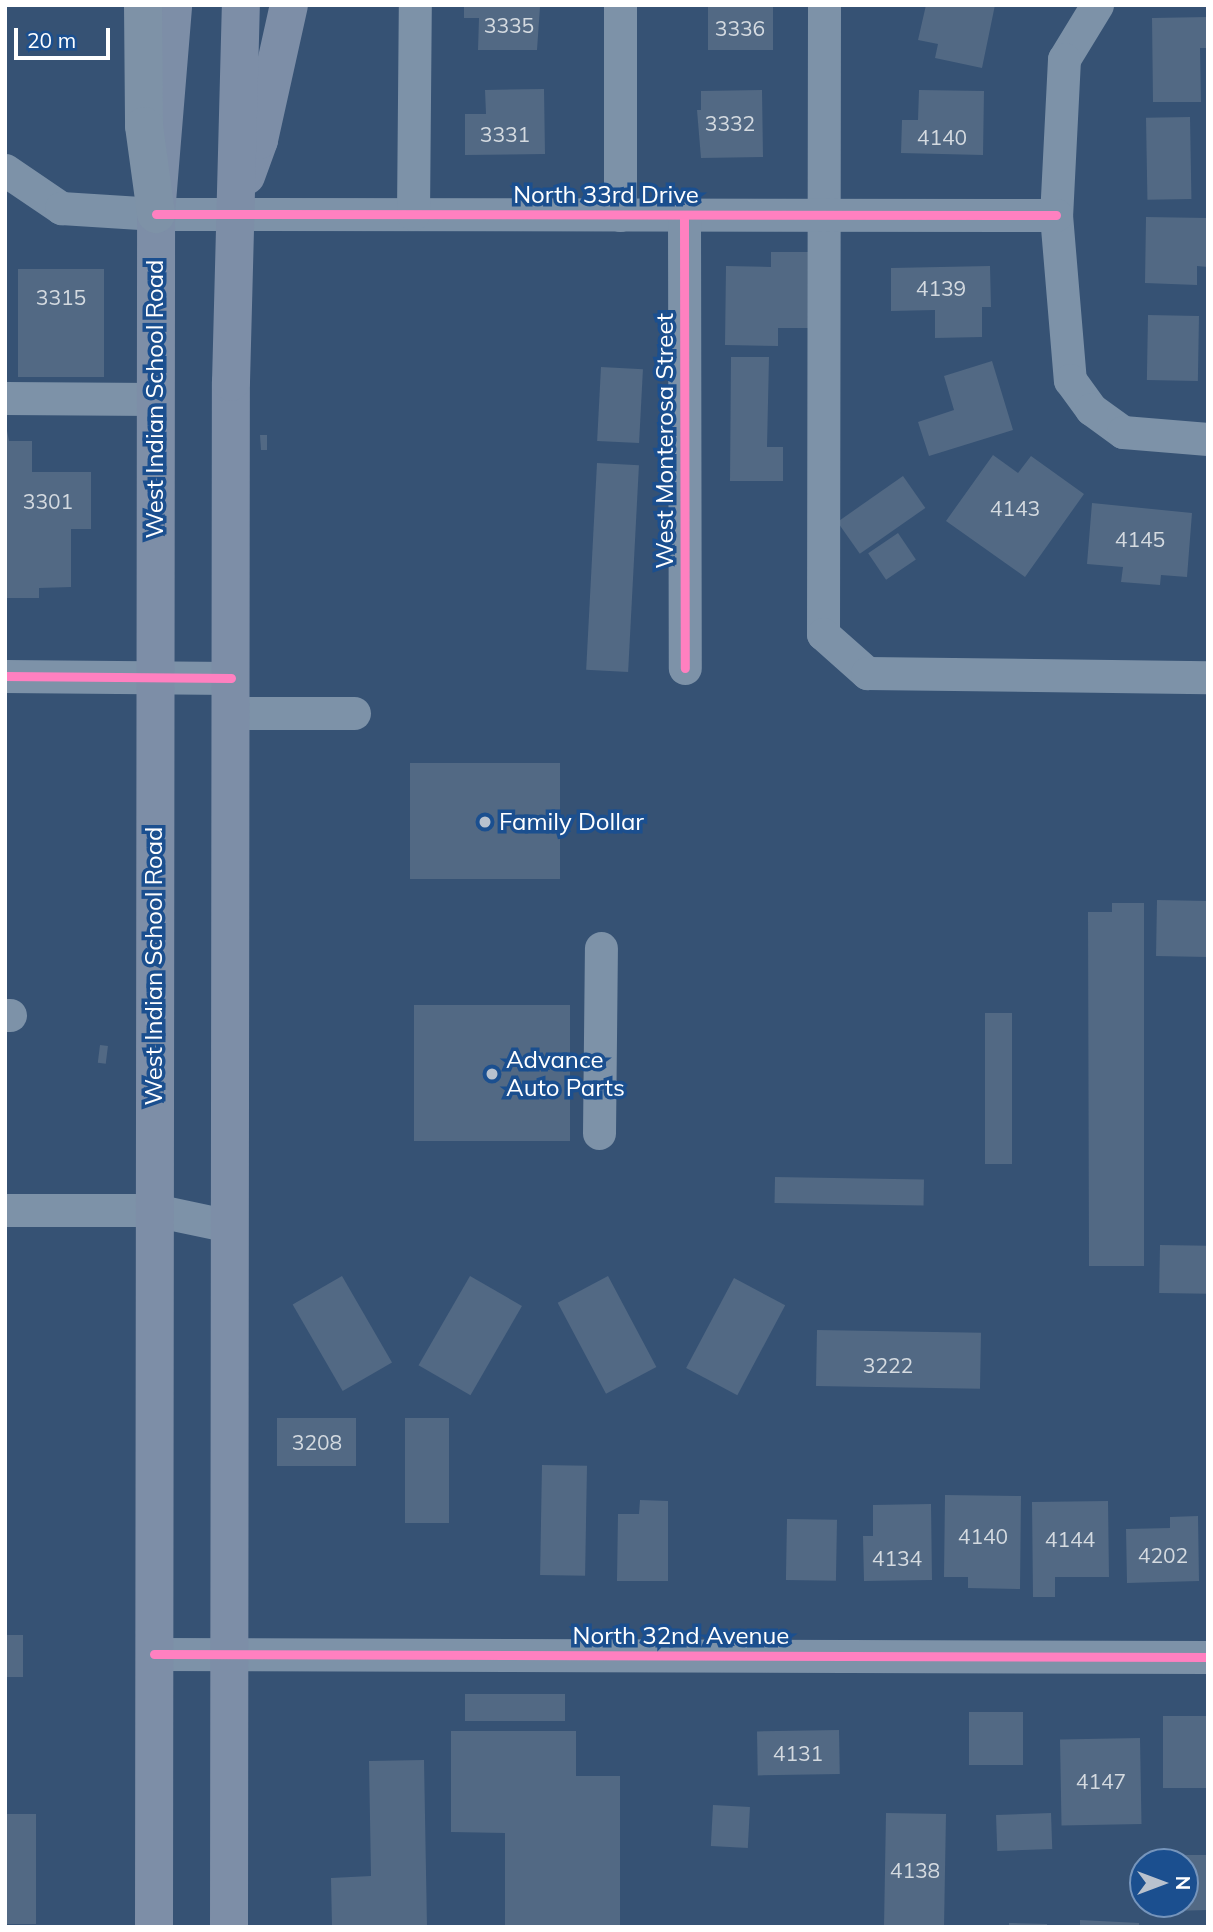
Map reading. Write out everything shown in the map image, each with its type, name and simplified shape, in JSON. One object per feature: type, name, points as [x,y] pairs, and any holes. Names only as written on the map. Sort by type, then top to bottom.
[{"type":"highway","points":[[143,5],[144,126],[156,214]]},
{"type":"main road","name":"West Indian School Road","points":[[154,1927],[156,214],[173,5]]},
{"type":"main road","points":[[229,1927],[232,214],[241,5]]},
{"type":"main road","points":[[232,214],[258,140],[289,5]]},
{"type":"street","points":[[413,214],[415,5]]},
{"type":"street","points":[[620,5],[620,215]]},
{"type":"street","points":[[824,5],[823,634],[867,673],[1208,677]]},
{"type":"street","points":[[1097,5],[1064,58],[1056,215],[1070,380],[1091,410],[1123,432],[1208,439]]},
{"type":"street","name":"North 33rd Drive","points":[[5,170],[61,208],[156,214],[1056,215]]},
{"type":"street","name":"West Monterosa Street","points":[[684,215],[685,668]]},
{"type":"street","points":[[5,398],[155,399]]},
{"type":"street","points":[[5,676],[154,677],[231,695],[354,713]]},
{"type":"street","points":[[599,1133],[601,948]]},
{"type":"street","points":[[5,1210],[154,1210],[230,1226]]},
{"type":"street","name":"North 32nd Avenue","points":[[154,1654],[1208,1657]]},
{"type":"building","points":[[464,5],[540,7],[537,50],[478,50],[479,18],[464,18]]},
{"type":"building","points":[[708,5],[773,5],[773,50],[708,50]]},
{"type":"building","points":[[926,5],[995,5],[982,68],[935,58],[938,44],[918,40]]},
{"type":"building","points":[[1208,17],[1208,48],[1200,48],[1201,102],[1153,102],[1152,18]]},
{"type":"building","points":[[544,89],[545,154],[465,155],[465,114],[486,114],[485,90]]},
{"type":"building","points":[[762,90],[763,157],[701,158],[697,110],[701,110],[701,91]]},
{"type":"building","points":[[919,90],[984,91],[983,155],[901,153],[902,120],[918,120]]},
{"type":"building","points":[[1190,117],[1191,199],[1147,200],[1146,118]]},
{"type":"building","points":[[1146,217],[1208,218],[1208,267],[1197,266],[1197,285],[1145,283]]},
{"type":"building","points":[[771,252],[812,252],[811,328],[778,328],[778,346],[725,345],[726,266],[771,267]]},
{"type":"building","points":[[990,266],[991,307],[982,307],[982,337],[935,338],[935,310],[891,311],[891,268]]},
{"type":"building","points":[[18,269],[104,269],[104,377],[18,377]]},
{"type":"building","points":[[1148,315],[1199,316],[1198,381],[1147,380]]},
{"type":"building","points":[[731,357],[769,357],[767,447],[783,447],[783,481],[730,481]]},
{"type":"building","points":[[992,361],[1013,430],[929,456],[918,422],[954,410],[944,376]]},
{"type":"building","points":[[601,367],[643,369],[639,443],[597,441]]},
{"type":"building","points":[[5,420],[9,441],[32,441],[32,472],[91,472],[91,529],[71,529],[71,587],[39,588],[39,598],[5,598]]},
{"type":"building","points":[[260,435],[267,435],[267,450],[261,450]]},
{"type":"building","points":[[993,455],[1018,473],[1031,456],[1084,494],[1025,577],[946,521]]},
{"type":"building","points":[[597,463],[639,465],[628,672],[586,670]]},
{"type":"building","points":[[903,476],[925,508],[860,554],[837,522]]},
{"type":"building","points":[[1092,503],[1192,513],[1187,577],[1161,575],[1160,585],[1121,582],[1123,567],[1087,564]]},
{"type":"building","points":[[898,533],[916,560],[886,580],[868,553]]},
{"type":"building","name":"Family Dollar","points":[[410,763],[560,763],[560,879],[410,879]]},
{"type":"building","points":[[1157,900],[1208,901],[1207,957],[1156,956]]},
{"type":"building","points":[[1112,903],[1144,903],[1144,1266],[1089,1266],[1088,912],[1112,912]]},
{"type":"building","name":"Advance Auto Parts","points":[[414,1005],[570,1005],[570,1141],[414,1141]]},
{"type":"building","points":[[985,1013],[1012,1013],[1012,1164],[985,1164]]},
{"type":"building","points":[[100,1045],[108,1046],[106,1064],[98,1063]]},
{"type":"building","points":[[775,1177],[924,1180],[924,1206],[775,1203]]},
{"type":"building","points":[[1160,1245],[1208,1246],[1207,1294],[1159,1293]]},
{"type":"building","points":[[342,1276],[392,1363],[343,1391],[293,1304]]},
{"type":"building","points":[[470,1276],[522,1306],[470,1395],[418,1365]]},
{"type":"building","points":[[608,1276],[656,1367],[606,1394],[558,1303]]},
{"type":"building","points":[[734,1278],[785,1305],[737,1395],[686,1368]]},
{"type":"building","points":[[817,1330],[981,1333],[980,1389],[816,1386]]},
{"type":"building","points":[[277,1418],[356,1418],[356,1466],[277,1466]]},
{"type":"building","points":[[405,1418],[449,1418],[449,1523],[405,1523]]},
{"type":"building","points":[[542,1465],[587,1466],[585,1576],[540,1575]]},
{"type":"building","points":[[945,1495],[1021,1496],[1020,1589],[968,1588],[968,1577],[944,1577]]},
{"type":"building","points":[[640,1500],[668,1501],[668,1581],[617,1581],[618,1514],[639,1514]]},
{"type":"building","points":[[1108,1501],[1109,1577],[1055,1577],[1055,1597],[1033,1597],[1032,1502]]},
{"type":"building","points":[[931,1504],[932,1580],[864,1581],[863,1536],[873,1536],[873,1505]]},
{"type":"building","points":[[1198,1516],[1199,1581],[1127,1583],[1126,1529],[1170,1528],[1170,1517]]},
{"type":"building","points":[[787,1519],[837,1520],[836,1581],[786,1580]]},
{"type":"building","points":[[5,1635],[23,1635],[23,1677],[5,1677]]},
{"type":"building","points":[[465,1694],[565,1694],[565,1721],[465,1721]]},
{"type":"building","points":[[969,1712],[1023,1712],[1023,1765],[969,1765]]},
{"type":"building","points":[[1163,1716],[1208,1716],[1208,1788],[1163,1788]]},
{"type":"building","points":[[839,1730],[840,1774],[758,1775],[757,1731]]},
{"type":"building","points":[[451,1731],[576,1731],[576,1776],[620,1776],[620,1927],[505,1927],[505,1833],[451,1832]]},
{"type":"building","points":[[1140,1738],[1142,1824],[1062,1825],[1060,1739]]},
{"type":"building","points":[[424,1760],[427,1927],[332,1927],[331,1878],[371,1876],[369,1761]]},
{"type":"building","points":[[713,1805],[750,1807],[748,1848],[711,1846]]},
{"type":"building","points":[[886,1813],[946,1814],[944,1927],[884,1927]]},
{"type":"building","points":[[1051,1813],[1052,1849],[997,1851],[996,1815]]},
{"type":"building","points":[[5,1814],[36,1814],[36,1924],[5,1924]]},
{"type":"building","points":[[1199,1855],[1208,1855],[1208,1910],[1199,1910]]},
{"type":"building","points":[[1080,1920],[1139,1923],[1139,1927],[1080,1927]]},
{"type":"building","points":[[1009,1923],[1047,1924],[1047,1927],[1009,1927]]},
{"type":"cycle path","points":[[156,214],[1056,215]]},
{"type":"cycle path","points":[[684,215],[685,668]]},
{"type":"cycle path","points":[[5,676],[231,678]]},
{"type":"cycle path","points":[[154,1654],[1208,1657]]},
{"type":"place","name":"Family Dollar","points":[[485,822]]},
{"type":"place","name":"Advance Auto Parts","points":[[492,1074]]}]
